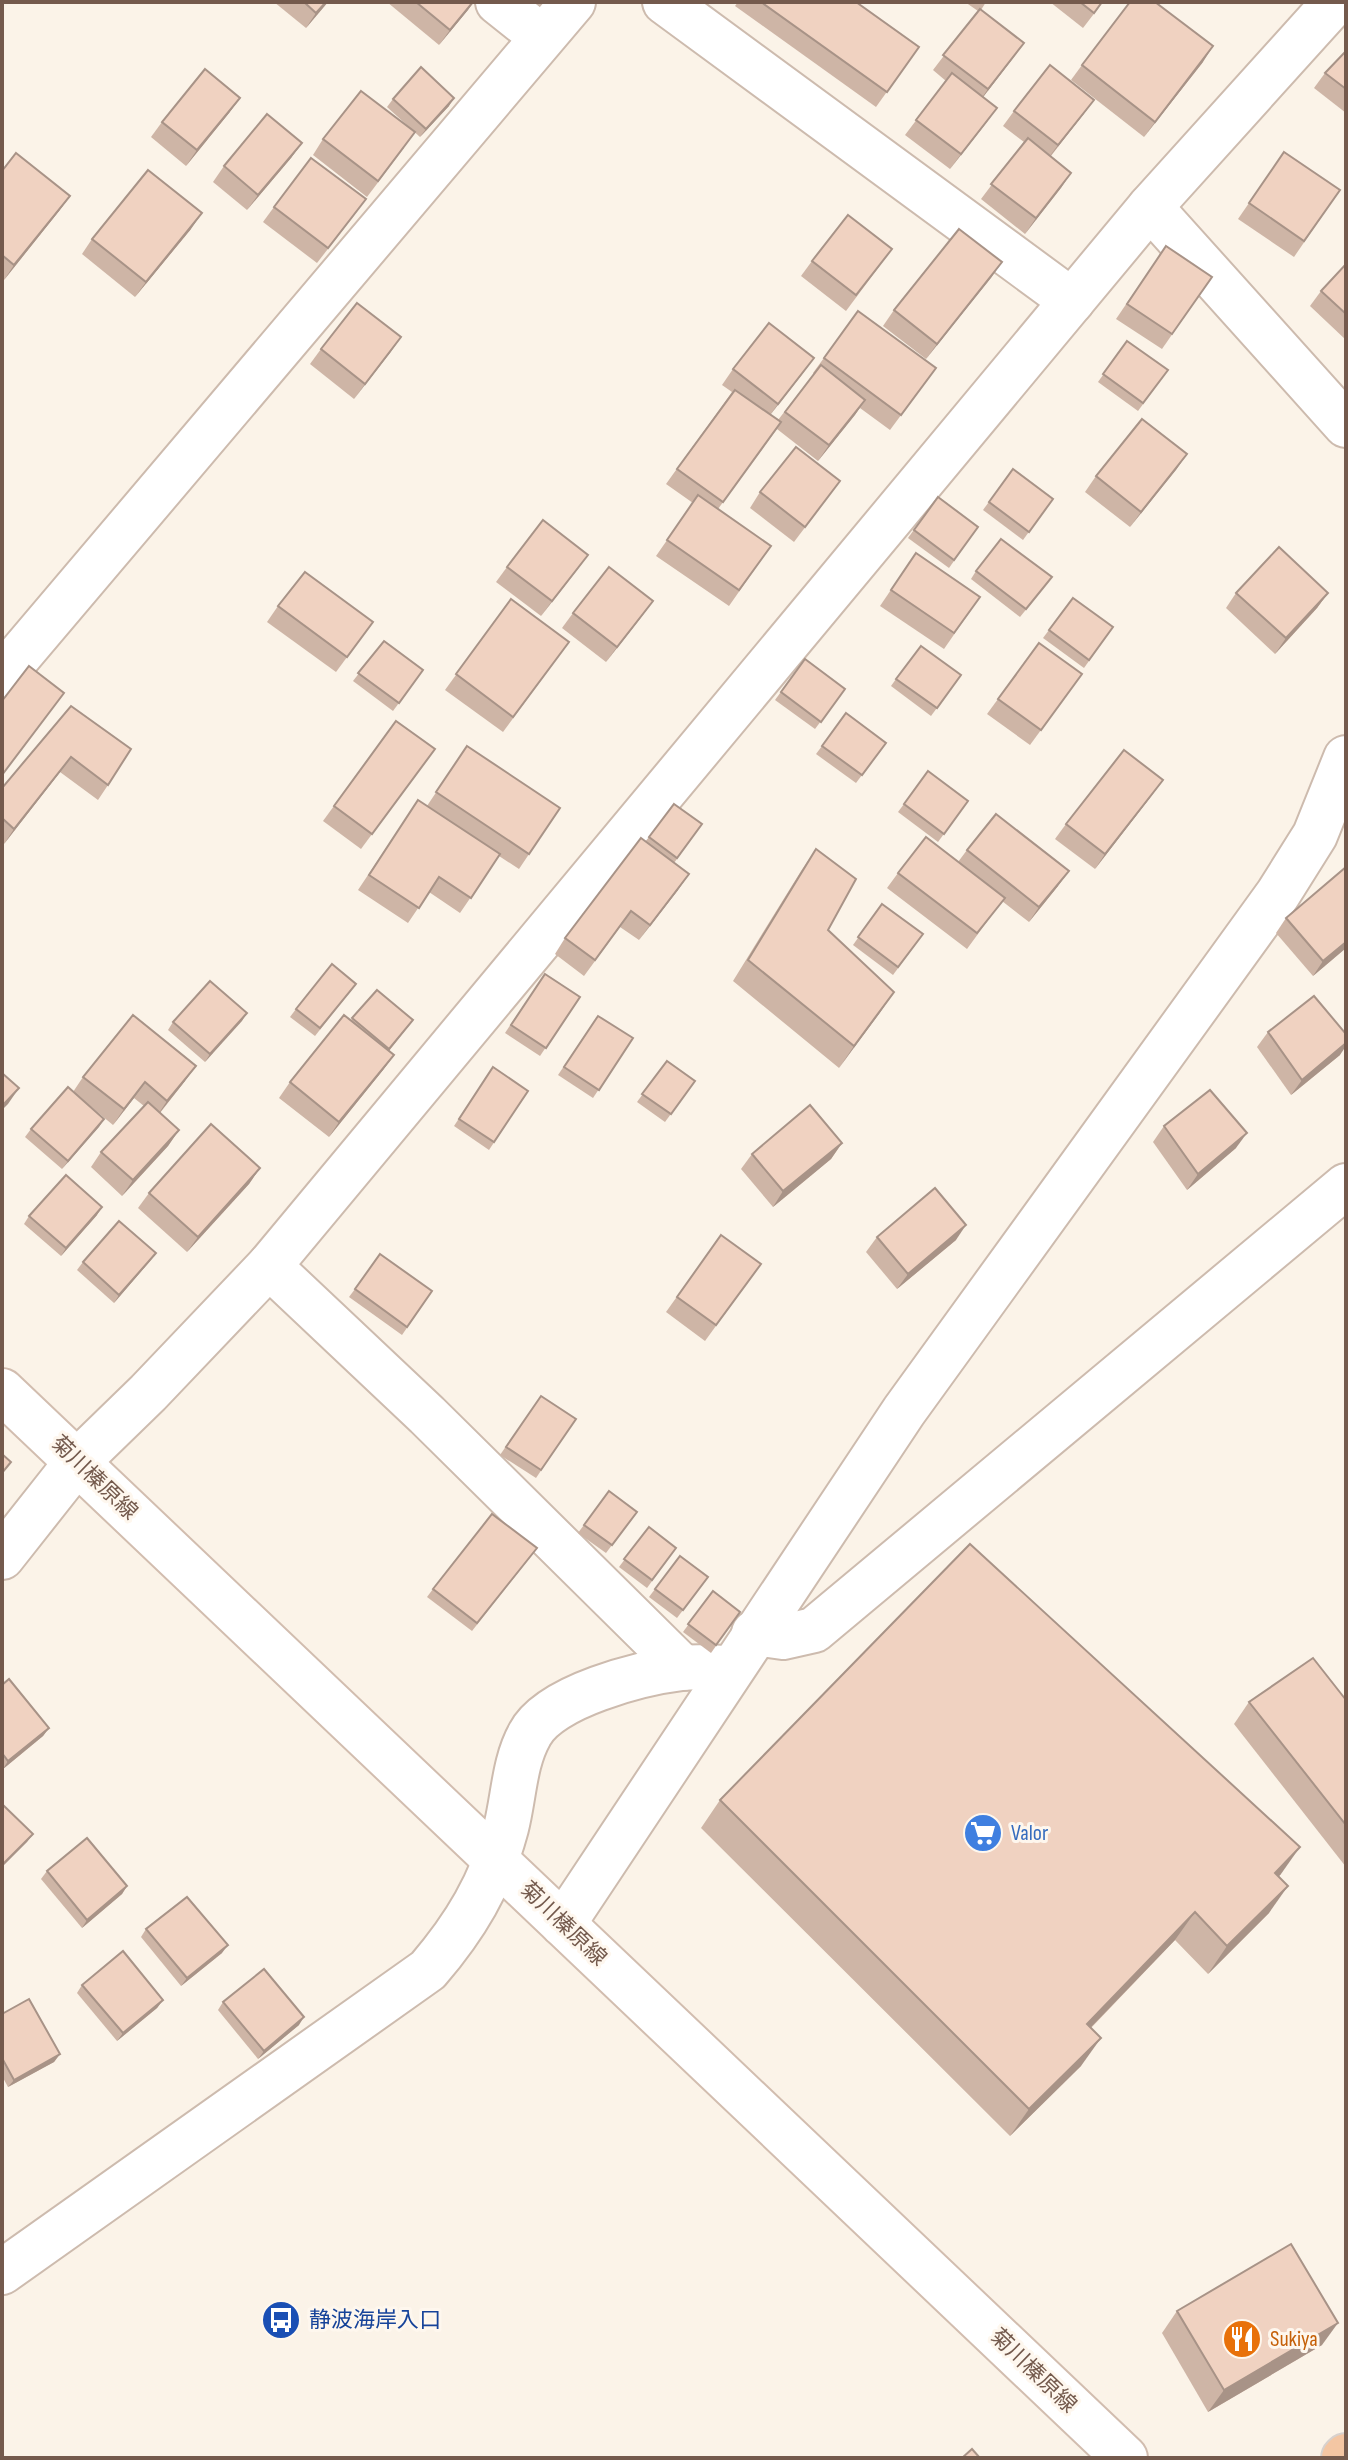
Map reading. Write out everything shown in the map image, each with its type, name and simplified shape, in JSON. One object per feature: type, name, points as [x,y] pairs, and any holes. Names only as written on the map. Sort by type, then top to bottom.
[{"type":"street","points":[[498,2],[542,37]]},
{"type":"street","points":[[2,676],[573,2]]},
{"type":"street","points":[[665,2],[1072,301]]},
{"type":"street","points":[[2,1557],[77,1462],[148,1393],[269,1266],[1150,207],[1335,2]]},
{"type":"street","points":[[1150,207],[1346,425]]},
{"type":"street","points":[[563,1924],[904,1411],[1278,894],[1315,835],[1346,758]]},
{"type":"street","points":[[2,2272],[428,1970],[462,1930],[487,1885],[520,1759],[530,1732],[550,1711],[593,1690],[814,1630],[1346,1186]]},
{"type":"street","points":[[269,1266],[427,1415],[683,1668]]},
{"type":"street","name":"菊川榛原線","points":[[2,1391],[1125,2458]]},
{"type":"building","points":[[304,2],[326,2],[316,13]]},
{"type":"building","points":[[416,2],[473,2],[450,30]]},
{"type":"building","points":[[761,2],[856,2],[919,47],[887,92]]},
{"type":"building","points":[[1080,2],[1102,2],[1094,13]]},
{"type":"building","points":[[1130,2],[1155,2],[1213,46],[1155,122],[1082,65]]},
{"type":"building","points":[[980,9],[1024,43],[988,89],[943,55]]},
{"type":"building","points":[[1346,51],[1346,89],[1325,73]]},
{"type":"building","points":[[1050,65],[1094,100],[1058,145],[1014,111]]},
{"type":"building","points":[[421,67],[454,98],[426,129],[393,99]]},
{"type":"building","points":[[205,69],[240,98],[197,150],[162,122]]},
{"type":"building","points":[[952,73],[997,108],[961,154],[916,120]]},
{"type":"building","points":[[361,91],[415,132],[378,181],[323,139]]},
{"type":"building","points":[[267,114],[302,143],[258,195],[224,166]]},
{"type":"building","points":[[1028,138],[1071,173],[1036,218],[991,184]]},
{"type":"building","points":[[1284,152],[1340,190],[1304,241],[1249,203]]},
{"type":"building","points":[[16,153],[70,196],[14,265],[2,255],[2,171]]},
{"type":"building","points":[[311,158],[366,199],[328,248],[274,207]]},
{"type":"building","points":[[148,170],[202,213],[146,282],[92,239]]},
{"type":"building","points":[[848,215],[892,249],[856,295],[812,261]]},
{"type":"building","points":[[959,229],[1002,262],[937,344],[894,310]]},
{"type":"building","points":[[1166,246],[1212,277],[1172,334],[1127,304]]},
{"type":"building","points":[[1346,264],[1346,314],[1321,291]]},
{"type":"building","points":[[357,303],[401,337],[365,384],[321,349]]},
{"type":"building","points":[[858,311],[936,368],[901,415],[824,358]]},
{"type":"building","points":[[769,323],[814,358],[778,404],[733,369]]},
{"type":"building","points":[[1127,341],[1168,370],[1143,403],[1103,374]]},
{"type":"building","points":[[821,365],[865,400],[829,445],[785,412]]},
{"type":"building","points":[[735,390],[781,422],[723,502],[677,469]]},
{"type":"building","points":[[1142,419],[1187,454],[1141,512],[1096,476]]},
{"type":"building","points":[[796,447],[840,481],[805,527],[760,492]]},
{"type":"building","points":[[1013,469],[1053,499],[1029,532],[989,502]]},
{"type":"building","points":[[698,495],[771,546],[739,590],[667,540]]},
{"type":"building","points":[[938,497],[978,527],[954,560],[914,530]]},
{"type":"building","points":[[543,520],[588,555],[552,601],[507,567]]},
{"type":"building","points":[[1001,539],[1052,577],[1026,609],[976,571]]},
{"type":"building","points":[[1279,547],[1328,593],[1286,638],[1236,593]]},
{"type":"building","points":[[916,553],[980,597],[954,633],[891,590]]},
{"type":"building","points":[[609,567],[653,601],[617,647],[573,613]]},
{"type":"building","points":[[305,572],[373,622],[347,657],[278,606]]},
{"type":"building","points":[[1073,598],[1113,627],[1089,660],[1049,630]]},
{"type":"building","points":[[511,599],[569,642],[513,717],[456,674]]},
{"type":"building","points":[[384,641],[423,670],[399,703],[358,673]]},
{"type":"building","points":[[1039,643],[1082,674],[1041,730],[998,699]]},
{"type":"building","points":[[921,646],[961,675],[937,708],[896,679]]},
{"type":"building","points":[[805,659],[845,689],[821,722],[781,692]]},
{"type":"building","points":[[29,666],[64,693],[2,775],[2,701]]},
{"type":"building","points":[[71,706],[131,749],[108,785],[71,757],[14,829],[2,818],[2,788]]},
{"type":"building","points":[[846,713],[886,743],[862,775],[822,746]]},
{"type":"building","points":[[396,721],[435,749],[372,834],[334,806]]},
{"type":"building","points":[[467,746],[560,808],[529,854],[436,792]]},
{"type":"building","points":[[1124,750],[1163,780],[1105,854],[1066,824]]},
{"type":"building","points":[[928,771],[968,801],[944,834],[904,804]]},
{"type":"building","points":[[418,800],[500,854],[471,898],[439,877],[419,908],[369,875]]},
{"type":"building","points":[[674,804],[702,824],[677,858],[649,837]]},
{"type":"building","points":[[996,814],[1069,871],[1039,907],[967,850]]},
{"type":"building","points":[[926,837],[1005,898],[977,933],[898,873]]},
{"type":"building","points":[[641,838],[689,874],[650,925],[631,911],[595,960],[565,938]]},
{"type":"building","points":[[816,849],[856,879],[828,930],[894,992],[854,1046],[748,960]]},
{"type":"building","points":[[1346,867],[1346,942],[1323,961],[1286,918]]},
{"type":"building","points":[[882,904],[923,934],[898,967],[858,937]]},
{"type":"building","points":[[332,964],[356,984],[320,1028],[296,1009]]},
{"type":"building","points":[[545,974],[580,997],[546,1048],[511,1025]]},
{"type":"building","points":[[210,981],[247,1013],[210,1054],[173,1022]]},
{"type":"building","points":[[377,990],[413,1020],[389,1049],[352,1018]]},
{"type":"building","points":[[1314,996],[1346,1034],[1346,1043],[1302,1080],[1268,1032]]},
{"type":"building","points":[[133,1015],[196,1066],[167,1101],[145,1082],[124,1109],[83,1077]]},
{"type":"building","points":[[344,1015],[394,1055],[339,1122],[290,1082]]},
{"type":"building","points":[[598,1016],[633,1038],[599,1090],[564,1067]]},
{"type":"building","points":[[667,1061],[695,1081],[671,1114],[642,1094]]},
{"type":"building","points":[[493,1067],[528,1091],[494,1142],[459,1119]]},
{"type":"building","points":[[2,1073],[19,1088],[2,1106]]},
{"type":"building","points":[[68,1087],[104,1119],[68,1161],[31,1129]]},
{"type":"building","points":[[1210,1090],[1247,1133],[1198,1174],[1164,1126]]},
{"type":"building","points":[[148,1102],[179,1130],[133,1180],[101,1152]]},
{"type":"building","points":[[810,1105],[842,1143],[783,1191],[752,1154]]},
{"type":"building","points":[[211,1124],[260,1168],[198,1237],[149,1193]]},
{"type":"building","points":[[66,1175],[102,1207],[66,1248],[29,1216]]},
{"type":"building","points":[[935,1188],[966,1225],[908,1274],[877,1237]]},
{"type":"building","points":[[119,1221],[156,1253],[119,1295],[83,1262]]},
{"type":"building","points":[[721,1235],[761,1264],[716,1325],[677,1297]]},
{"type":"building","points":[[380,1254],[432,1291],[407,1327],[355,1289]]},
{"type":"building","points":[[541,1396],[576,1419],[541,1470],[506,1447]]},
{"type":"building","points":[[2,1454],[11,1462],[2,1473]]},
{"type":"building","points":[[609,1491],[637,1512],[612,1545],[584,1525]]},
{"type":"building","points":[[492,1514],[537,1548],[477,1623],[433,1589]]},
{"type":"building","points":[[649,1527],[676,1548],[652,1580],[624,1559]]},
{"type":"building","points":[[970,1544],[1300,1847],[1275,1873],[1288,1886],[1227,1946],[1195,1912],[1087,2024],[1101,2038],[1029,2109],[720,1800]]},
{"type":"building","points":[[680,1556],[708,1577],[683,1610],[655,1589]]},
{"type":"building","points":[[713,1591],[740,1612],[716,1645],[688,1624]]},
{"type":"building","points":[[1313,1658],[1346,1700],[1346,1825],[1249,1702]]},
{"type":"building","points":[[9,1679],[49,1728],[8,1761],[2,1753],[2,1685]]},
{"type":"building","points":[[2,1804],[33,1834],[2,1865]]},
{"type":"building","points":[[87,1838],[127,1886],[87,1920],[47,1871]]},
{"type":"building","points":[[187,1897],[228,1945],[187,1978],[146,1929]]},
{"type":"building","points":[[123,1951],[163,2000],[123,2033],[82,1985]]},
{"type":"building","points":[[264,1969],[304,2017],[264,2051],[223,2002]]},
{"type":"building","points":[[29,1999],[60,2054],[14,2080],[2,2058],[2,2014]]},
{"type":"building","name":"Sukiya","points":[[1291,2244],[1338,2323],[1224,2390],[1177,2311]]},
{"type":"building","points":[[972,2449],[980,2458],[962,2458]]},
{"type":"place","name":"Valor","points":[[983,1833]]},
{"type":"place","name":"静波海岸入口","points":[[281,2320]]},
{"type":"place","name":"Sukiya","points":[[1242,2339]]}]
